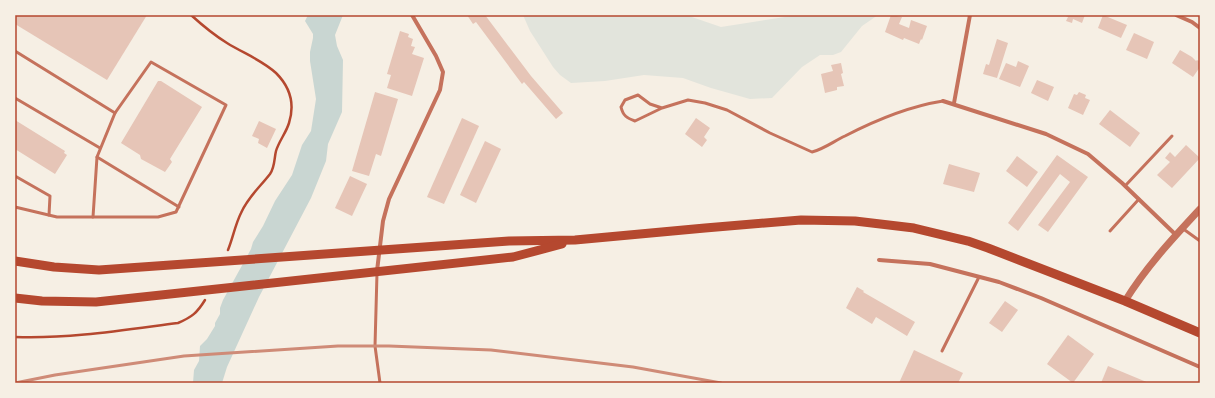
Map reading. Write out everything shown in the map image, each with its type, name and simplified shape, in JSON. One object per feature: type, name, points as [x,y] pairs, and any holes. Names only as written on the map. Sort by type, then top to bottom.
[{"type":"highway","points":[[15,261],[54,267],[99,270],[509,241],[575,240],[801,220],[856,221],[914,228],[968,241],[1126,301],[1200,333]]},
{"type":"highway","points":[[15,298],[42,301],[96,302],[513,257],[575,240]]},
{"type":"street","points":[[377,271],[383,221],[388,200],[440,90],[443,72],[436,56],[412,15]]},
{"type":"street","points":[[954,103],[970,15]]},
{"type":"street","points":[[1176,15],[1192,22],[1200,28]]},
{"type":"street","points":[[942,101],[954,103],[1046,134],[1088,154],[1176,235]]},
{"type":"street","points":[[1126,301],[1138,281],[1182,228],[1200,209]]},
{"type":"street","points":[[879,260],[930,264],[999,282],[1041,298],[1200,367]]},
{"type":"lane","points":[[15,51],[115,113]]},
{"type":"lane","points":[[15,207],[57,217],[93,217],[158,217],[176,212],[226,105],[151,62],[115,113],[100,148],[97,157],[93,217]]},
{"type":"lane","points":[[662,108],[650,104],[638,95],[625,100],[621,108],[622,113],[627,118],[635,121],[662,108],[688,100],[705,103],[727,110],[770,133],[812,152],[819,150],[868,125],[925,103],[942,101]]},
{"type":"lane","points":[[15,98],[100,148]]},
{"type":"lane","points":[[1124,186],[1172,136]]},
{"type":"lane","points":[[97,157],[179,207]]},
{"type":"lane","points":[[15,176],[50,196],[49,215]]},
{"type":"lane","points":[[1110,231],[1138,199]]},
{"type":"lane","points":[[1182,228],[1200,241]]},
{"type":"lane","points":[[377,271],[375,346],[380,383]]},
{"type":"lane","points":[[942,351],[979,277]]},
{"type":"path","points":[[191,15],[205,28],[226,43],[259,60],[276,74],[285,85],[290,95],[293,108],[289,124],[276,152],[274,168],[250,197],[241,213],[226,257]]},
{"type":"path","points":[[15,337],[35,338],[87,335],[178,323],[191,318],[200,309],[207,296]]},
{"type":"shaded area","points":[[308,15],[343,15],[335,35],[337,46],[343,60],[342,112],[328,144],[326,161],[311,198],[259,297],[227,367],[222,383],[193,383],[194,370],[199,361],[200,346],[207,339],[215,326],[220,314],[220,308],[223,300],[275,201],[292,175],[302,145],[311,131],[316,99],[310,61],[313,34],[305,21]]},
{"type":"shaded area","points":[[523,15],[686,15],[721,27],[798,15],[878,15],[862,26],[841,52],[833,55],[820,55],[802,67],[772,98],[750,99],[683,78],[644,75],[605,81],[571,83],[560,75],[553,67],[530,31]]},
{"type":"building","points":[[16,15],[147,15],[107,80],[15,24]]},
{"type":"building","points":[[467,15],[485,15],[531,76],[563,113],[556,119],[524,82],[522,84],[476,22],[473,24]]},
{"type":"building","points":[[891,15],[902,17],[899,24],[909,28],[911,20],[927,26],[919,44],[904,38],[903,40],[885,32]]},
{"type":"building","points":[[1063,15],[1085,15],[1082,23],[1073,19],[1072,23],[1066,21],[1068,17]]},
{"type":"building","points":[[1103,15],[1127,25],[1121,38],[1098,28]]},
{"type":"building","points":[[400,31],[409,34],[408,37],[413,39],[411,46],[415,47],[412,54],[424,58],[412,96],[387,88],[391,75],[387,74]]},
{"type":"building","points":[[1134,33],[1154,42],[1147,59],[1126,50]]},
{"type":"building","points":[[997,39],[1008,43],[997,78],[983,74],[986,64],[989,65]]},
{"type":"building","points":[[1180,50],[1196,61],[1197,60],[1200,62],[1200,67],[1193,77],[1172,63]]},
{"type":"building","points":[[1018,61],[1029,66],[1020,87],[999,79],[1006,63],[1016,67]]},
{"type":"building","points":[[841,63],[843,73],[841,74],[844,86],[837,87],[837,90],[825,93],[821,74],[833,71],[831,65]]},
{"type":"building","points":[[1037,80],[1054,87],[1048,101],[1031,93]]},
{"type":"building","points":[[158,81],[161,81],[202,107],[170,159],[172,162],[165,172],[141,159],[140,155],[121,143]]},
{"type":"building","points":[[375,92],[398,99],[381,156],[376,154],[369,176],[352,171]]},
{"type":"building","points":[[1079,92],[1086,95],[1085,98],[1090,100],[1083,115],[1068,108],[1074,94],[1077,95]]},
{"type":"building","points":[[1110,110],[1140,133],[1130,147],[1099,124]]},
{"type":"building","points":[[462,118],[479,126],[444,204],[427,197]]},
{"type":"building","points":[[696,118],[710,128],[704,137],[707,140],[702,147],[685,134]]},
{"type":"building","points":[[15,120],[65,151],[64,153],[67,155],[55,174],[15,149]]},
{"type":"building","points":[[259,121],[276,129],[267,148],[258,143],[259,139],[252,136]]},
{"type":"building","points":[[485,141],[501,149],[476,203],[460,195]]},
{"type":"building","points":[[1186,145],[1200,158],[1172,188],[1157,175],[1170,162],[1165,158],[1170,152],[1175,157]]},
{"type":"building","points":[[1057,155],[1088,177],[1048,232],[1038,225],[1070,182],[1060,174],[1018,231],[1008,223]]},
{"type":"building","points":[[1017,156],[1038,172],[1027,187],[1006,171]]},
{"type":"building","points":[[949,164],[980,173],[974,192],[943,184]]},
{"type":"building","points":[[350,176],[367,184],[352,216],[335,208]]},
{"type":"building","points":[[857,287],[915,322],[907,336],[876,317],[872,324],[846,308]]},
{"type":"building","points":[[1005,301],[1018,310],[1002,332],[989,323]]},
{"type":"building","points":[[1068,335],[1094,354],[1073,383],[1047,364]]},
{"type":"building","points":[[914,350],[963,373],[958,383],[899,383]]},
{"type":"building","points":[[1108,366],[1149,383],[1101,383]]},
{"type":"railway","points":[[15,383],[55,375],[184,356],[338,346],[389,346],[491,350],[633,367],[721,383]]}]
